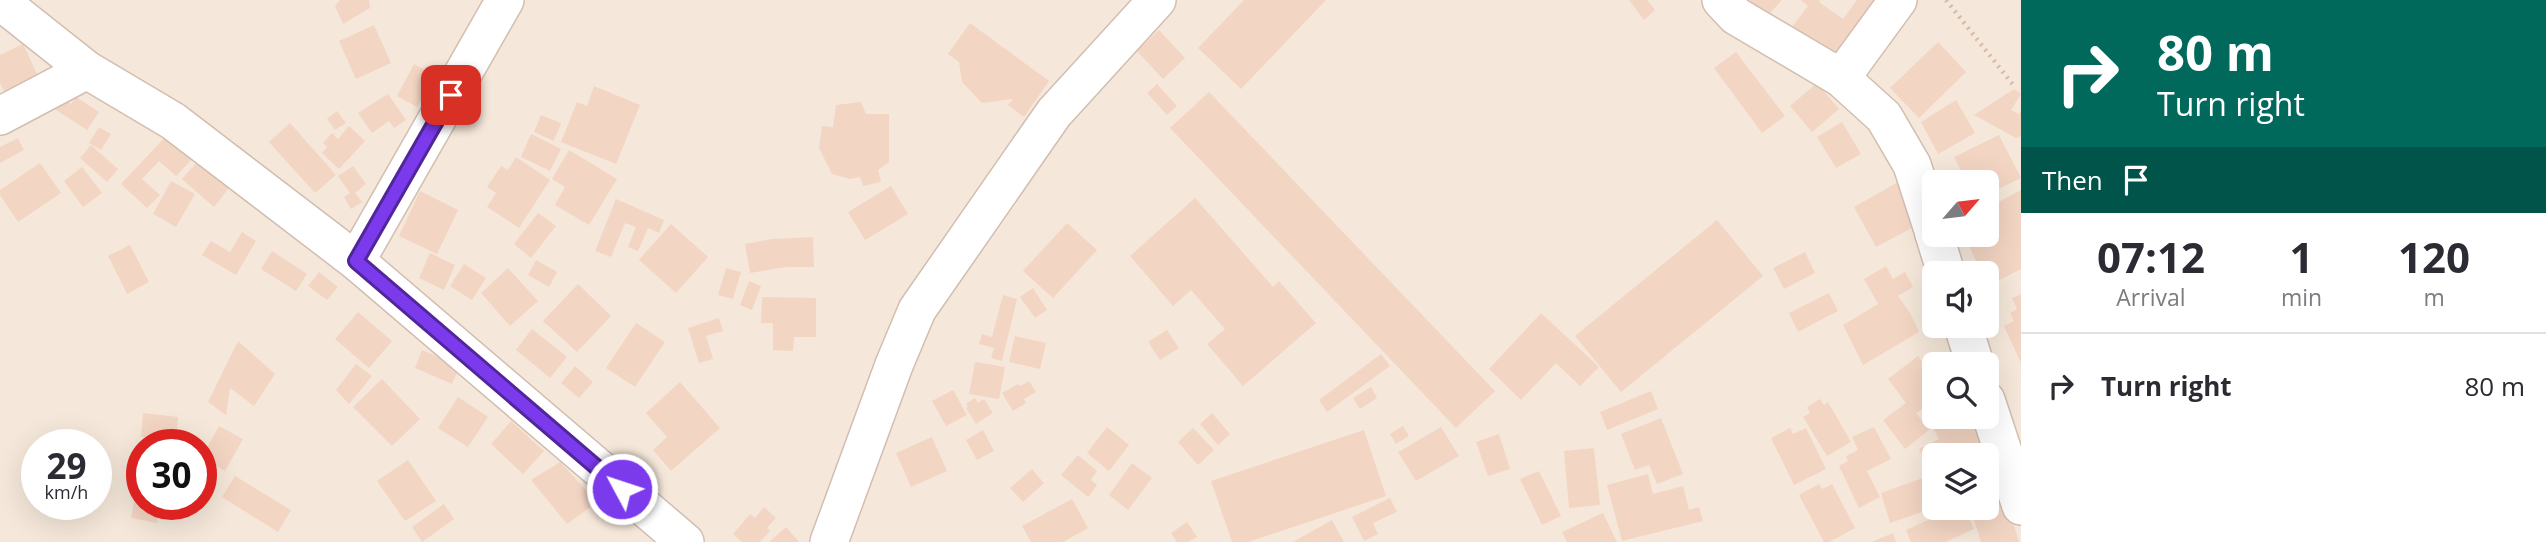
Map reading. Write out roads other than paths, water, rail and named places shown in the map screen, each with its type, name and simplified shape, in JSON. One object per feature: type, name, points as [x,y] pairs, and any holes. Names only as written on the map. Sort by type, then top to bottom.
[{"type":"street","points":[[356,261],[505,0]]},
{"type":"street","points":[[829,542],[917,310],[1054,113],[1157,0]]},
{"type":"street","points":[[1721,0],[1736,16],[1841,78],[1884,117],[1912,165],[1922,196]]},
{"type":"street","points":[[1841,78],[1898,0]]},
{"type":"street","points":[[0,1],[87,70],[173,121],[356,261],[685,542]]},
{"type":"street","points":[[0,116],[87,70]]},
{"type":"street","points":[[1996,429],[2021,506]]}]
